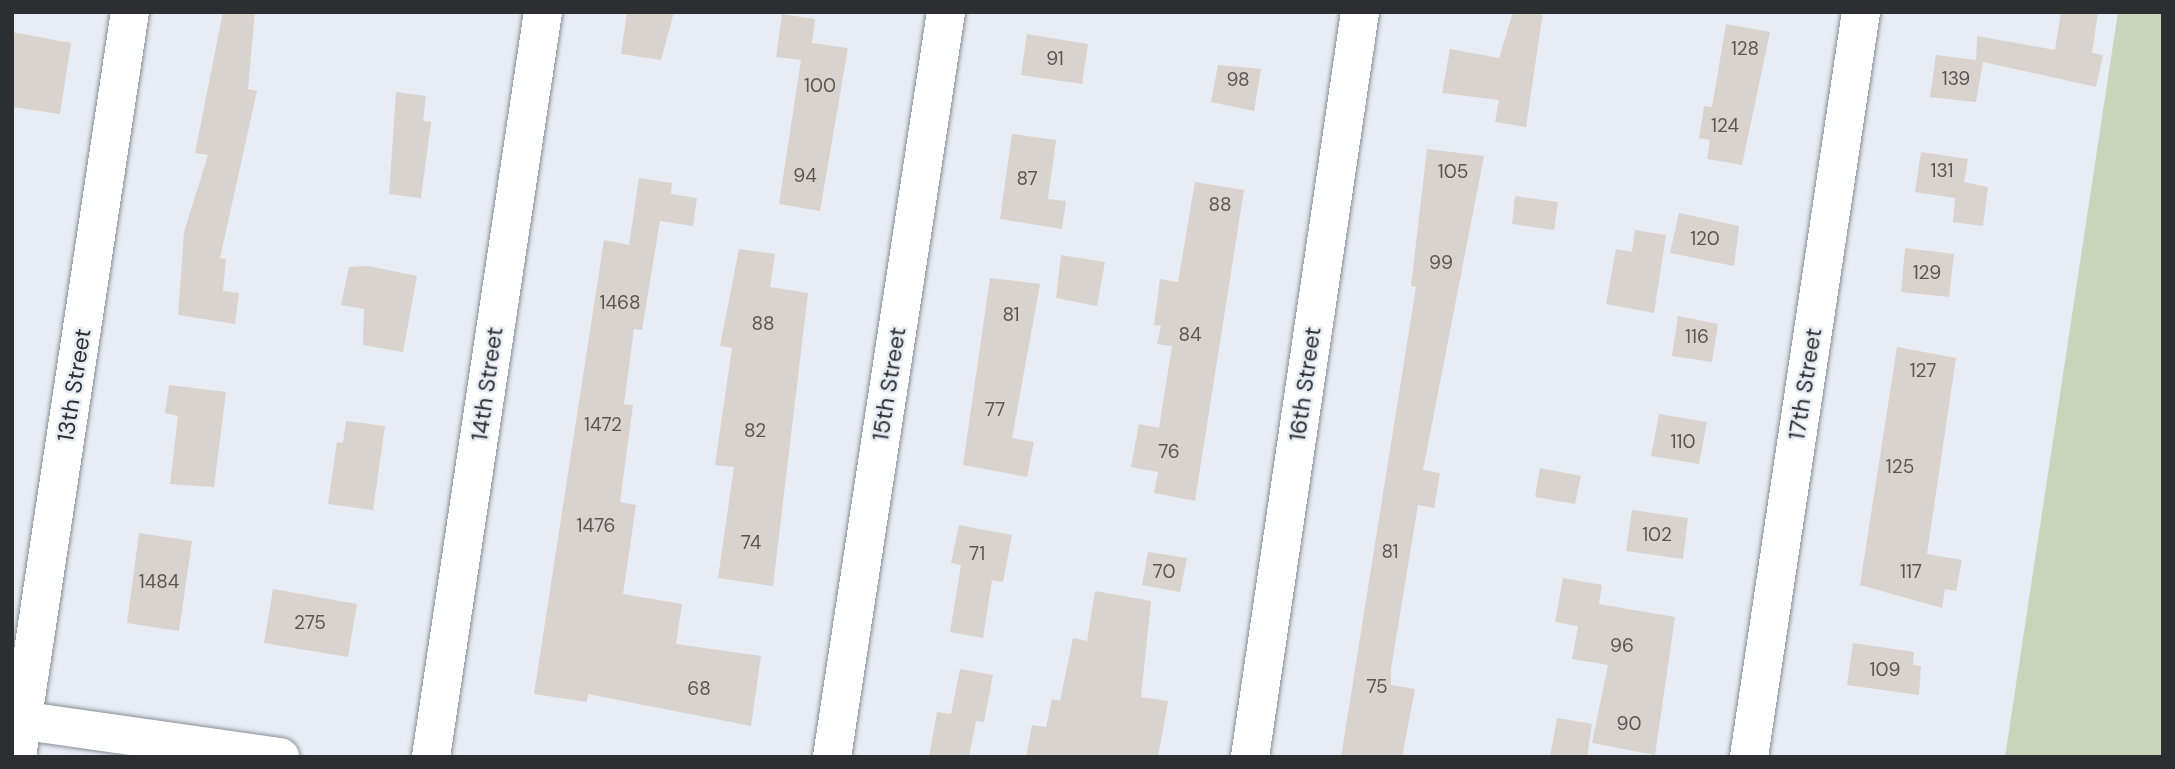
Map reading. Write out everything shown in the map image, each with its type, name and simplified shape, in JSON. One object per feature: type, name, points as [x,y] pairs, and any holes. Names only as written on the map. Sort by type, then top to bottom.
[{"type":"street","name":"13th Street","points":[[17,732],[130,12]]},
{"type":"street","name":"14th Street","points":[[431,757],[542,12]]},
{"type":"street","name":"15th Street","points":[[832,757],[946,12]]},
{"type":"street","name":"16th Street","points":[[1250,757],[1360,12]]},
{"type":"street","name":"17th Street","points":[[1749,757],[1861,12]]},
{"type":"street","points":[[17,732],[280,757]]},
{"type":"green space","points":[[2118,12],[2163,12],[2163,757],[2005,757]]},
{"type":"building","points":[[223,12],[255,12],[248,89],[257,91],[220,258],[226,259],[223,291],[239,293],[235,324],[178,315],[184,232],[208,155],[195,153]]},
{"type":"building","points":[[627,12],[674,12],[661,60],[621,54]]},
{"type":"building","points":[[1513,12],[1543,12],[1526,127],[1495,122],[1499,100],[1442,93],[1450,49],[1499,58]]},
{"type":"building","points":[[2061,12],[2098,12],[2092,53],[2103,55],[2096,87],[1983,62],[1976,102],[1930,97],[1936,55],[1976,60],[1977,36],[2055,50]]},
{"type":"building","points":[[782,14],[815,19],[812,43],[848,48],[820,211],[779,204],[801,60],[776,57]]},
{"type":"building","points":[[1726,24],[1770,32],[1742,165],[1707,159],[1710,140],[1699,138],[1704,106],[1712,107]]},
{"type":"building","points":[[12,32],[71,43],[60,114],[12,107]]},
{"type":"building","points":[[1027,34],[1088,44],[1082,84],[1021,75]]},
{"type":"building","points":[[1218,65],[1261,69],[1254,111],[1211,102]]},
{"type":"building","points":[[396,92],[426,96],[423,121],[431,122],[421,198],[389,194]]},
{"type":"building","points":[[1012,134],[1056,140],[1048,199],[1066,201],[1062,229],[1000,219]]},
{"type":"building","points":[[1427,149],[1484,156],[1423,470],[1440,473],[1434,508],[1418,505],[1391,669],[1391,685],[1415,689],[1402,757],[1341,757],[1416,287],[1411,286]]},
{"type":"building","points":[[1921,152],[1968,159],[1964,182],[1988,187],[1983,226],[1953,222],[1955,198],[1915,192]]},
{"type":"building","points":[[639,178],[672,183],[671,194],[697,198],[693,226],[660,221],[642,330],[634,329],[624,404],[633,405],[620,502],[636,505],[623,594],[682,604],[676,644],[761,656],[751,726],[588,694],[587,702],[534,694],[604,240],[629,245]]},
{"type":"building","points":[[1195,182],[1244,190],[1195,501],[1154,493],[1158,472],[1131,467],[1139,424],[1159,428],[1172,346],[1157,344],[1161,326],[1154,325],[1160,279],[1178,282]]},
{"type":"building","points":[[1515,196],[1558,202],[1554,230],[1512,224]]},
{"type":"building","points":[[1679,213],[1739,226],[1734,266],[1670,253]]},
{"type":"building","points":[[1635,230],[1666,235],[1654,313],[1606,304],[1616,249],[1632,252]]},
{"type":"building","points":[[1905,248],[1954,254],[1949,297],[1901,292]]},
{"type":"building","points":[[739,249],[775,254],[770,287],[808,293],[773,586],[718,578],[734,467],[715,465],[732,348],[720,346]]},
{"type":"building","points":[[1061,255],[1105,262],[1097,306],[1056,298]]},
{"type":"building","points":[[368,266],[417,276],[403,352],[363,345],[364,309],[341,305],[349,267]]},
{"type":"building","points":[[990,278],[1040,284],[1012,438],[1034,442],[1027,477],[963,465]]},
{"type":"building","points":[[1678,316],[1718,324],[1712,362],[1672,356]]},
{"type":"building","points":[[1897,347],[1956,358],[1927,554],[1962,560],[1956,591],[1945,589],[1942,608],[1860,585]]},
{"type":"building","points":[[169,385],[226,392],[214,487],[170,484],[178,416],[165,413]]},
{"type":"building","points":[[1659,414],[1707,422],[1699,464],[1651,456]]},
{"type":"building","points":[[346,421],[385,426],[373,510],[328,504],[337,442],[343,443]]},
{"type":"building","points":[[1540,468],[1581,476],[1575,504],[1535,497]]},
{"type":"building","points":[[1632,510],[1688,518],[1683,559],[1626,551]]},
{"type":"building","points":[[959,525],[1012,535],[1003,582],[992,580],[983,638],[950,632],[961,565],[951,563]]},
{"type":"building","points":[[139,533],[192,541],[179,631],[127,623]]},
{"type":"building","points":[[1148,552],[1187,558],[1180,592],[1142,585]]},
{"type":"building","points":[[1563,578],[1602,585],[1599,604],[1675,617],[1655,755],[1592,743],[1608,665],[1572,659],[1578,626],[1555,622]]},
{"type":"building","points":[[273,589],[357,604],[348,657],[264,643]]},
{"type":"building","points":[[1095,591],[1151,601],[1141,697],[1168,701],[1158,757],[1026,757],[1032,725],[1046,727],[1052,699],[1060,701],[1073,638],[1087,641]]},
{"type":"building","points":[[1853,643],[1914,652],[1913,665],[1921,666],[1919,695],[1847,685]]},
{"type":"building","points":[[960,669],[993,675],[984,722],[976,721],[969,757],[929,757],[937,712],[951,714]]},
{"type":"building","points":[[1557,718],[1592,724],[1587,757],[1550,757]]}]
